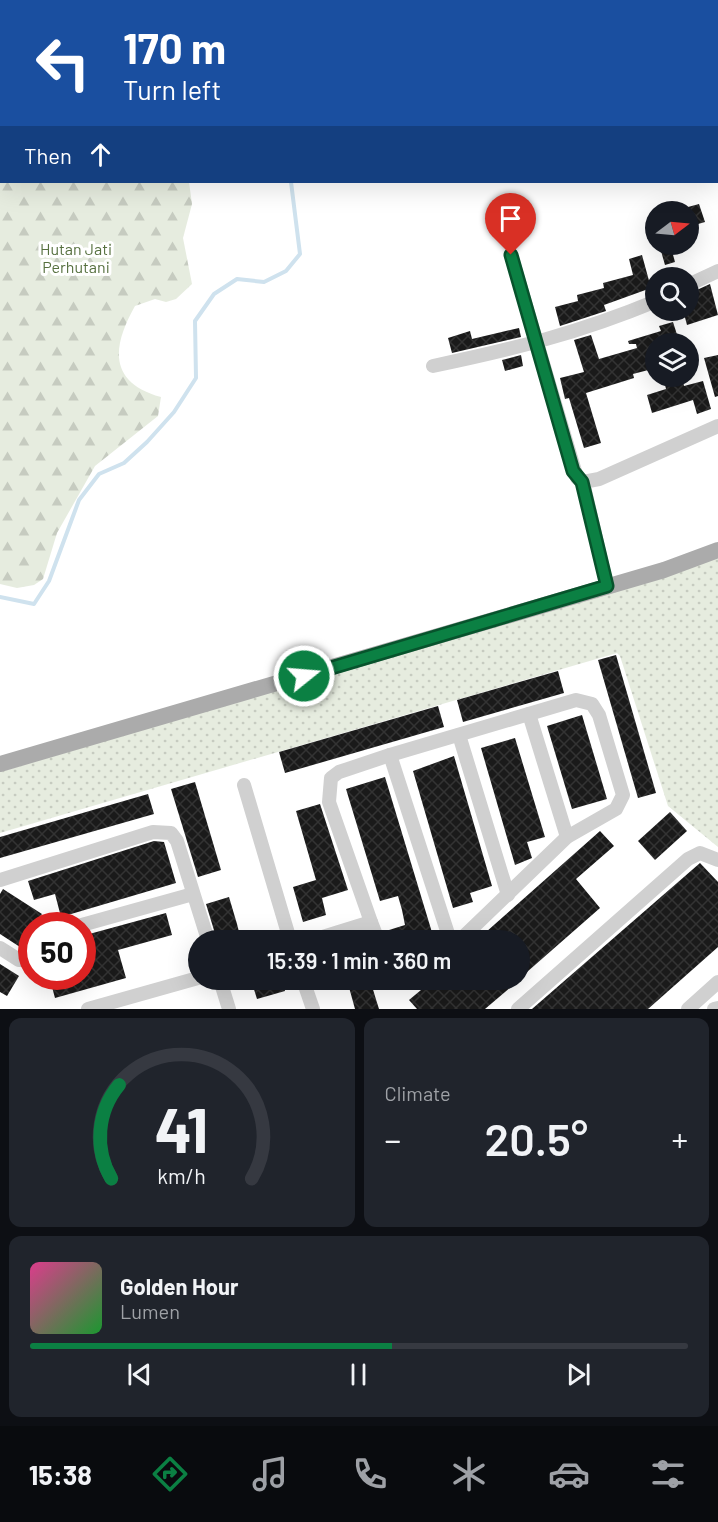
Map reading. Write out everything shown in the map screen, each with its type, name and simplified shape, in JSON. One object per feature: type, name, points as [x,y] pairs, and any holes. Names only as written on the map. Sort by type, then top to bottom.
[{"type":"main road","points":[[0,764],[664,570],[718,550]]},
{"type":"street","points":[[511,255],[573,471],[582,482],[607,586]]},
{"type":"street","points":[[699,280],[718,271]]},
{"type":"street","points":[[433,366],[536,344],[601,324],[645,306]]},
{"type":"street","points":[[582,482],[599,478],[718,426]]},
{"type":"street","points":[[374,930],[329,802],[330,778],[339,772],[390,755],[576,700],[592,704],[598,715],[623,795],[621,802],[616,809],[567,837],[470,930]]},
{"type":"street","points":[[529,714],[567,837]]},
{"type":"street","points":[[459,735],[508,895]]},
{"type":"street","points":[[390,755],[447,930]]},
{"type":"street","points":[[244,785],[287,930]]},
{"type":"street","points":[[0,880],[162,831],[171,833],[177,842],[205,930]]},
{"type":"street","points":[[518,1009],[688,859],[700,853],[718,860]]},
{"type":"street","points":[[96,921],[193,894]]},
{"type":"street","points":[[346,930],[371,922]]},
{"type":"street","points":[[0,948],[18,959]]},
{"type":"street","points":[[88,1009],[188,981]]},
{"type":"street","points":[[688,1009],[718,982]]},
{"type":"street","points":[[223,990],[229,1009]]},
{"type":"street","points":[[306,990],[313,1009]]},
{"type":"green space","name":"Hutan Jati Perhutani","points":[[0,183],[189,183],[192,204],[183,238],[192,284],[176,299],[166,302],[155,299],[135,306],[127,321],[119,349],[123,372],[131,382],[161,397],[158,416],[95,466],[57,533],[43,579],[34,585],[17,588],[0,584]]},
{"type":"green space","points":[[718,558],[718,847],[668,806],[620,656],[617,653],[0,833],[0,772]]},
{"type":"building","points":[[699,204],[705,222],[699,224]]},
{"type":"building","points":[[642,255],[645,267],[645,290],[604,305],[606,311],[560,326],[555,307],[578,301],[577,295],[604,288],[603,283],[633,275],[629,259]]},
{"type":"building","points":[[662,255],[673,255],[675,262],[665,265]]},
{"type":"building","points":[[710,284],[718,315],[687,325],[686,321],[699,321],[699,289]]},
{"type":"building","points":[[673,322],[676,333],[654,333],[661,331],[659,326]]},
{"type":"building","points":[[519,328],[521,337],[452,353],[448,338],[470,331],[472,339]]},
{"type":"building","points":[[591,335],[599,359],[637,348],[636,344],[629,344],[628,341],[645,336],[645,371],[633,374],[634,378],[586,393],[601,443],[584,448],[569,398],[565,399],[560,378],[584,372],[574,340]]},
{"type":"building","points":[[521,355],[523,366],[505,371],[502,360]]},
{"type":"building","points":[[718,355],[718,396],[715,397],[704,358]]},
{"type":"building","points":[[703,381],[711,409],[697,414],[693,400],[652,413],[647,395],[666,389],[666,387],[699,387],[699,382]]},
{"type":"building","points":[[616,655],[656,793],[638,798],[598,660]]},
{"type":"building","points":[[558,671],[564,693],[463,722],[457,700]]},
{"type":"building","points":[[438,706],[444,727],[285,773],[279,752]]},
{"type":"building","points":[[582,715],[607,799],[572,809],[547,726]]},
{"type":"building","points":[[515,738],[545,837],[527,842],[532,858],[515,865],[481,748]]},
{"type":"building","points":[[454,756],[492,886],[470,893],[473,902],[453,908],[413,771]]},
{"type":"building","points":[[385,777],[431,930],[389,930],[405,925],[398,896],[380,901],[346,789]]},
{"type":"building","points":[[195,782],[221,870],[198,877],[171,789]]},
{"type":"building","points":[[148,794],[154,814],[0,858],[0,837]]},
{"type":"building","points":[[320,804],[348,890],[322,898],[326,915],[303,922],[293,887],[316,880],[296,811]]},
{"type":"building","points":[[670,812],[687,831],[655,860],[638,841]]},
{"type":"building","points":[[600,831],[614,846],[576,879],[600,908],[530,969],[530,930],[488,930]]},
{"type":"building","points":[[154,841],[164,842],[176,883],[78,912],[60,912],[55,894],[34,900],[28,881]]},
{"type":"building","points":[[700,863],[718,882],[718,947],[648,1009],[532,1009]]},
{"type":"building","points":[[3,889],[39,912],[18,912],[18,946],[0,934],[0,894]]},
{"type":"building","points":[[229,897],[238,930],[214,930],[206,904]]},
{"type":"building","points":[[166,913],[172,935],[118,950],[126,978],[96,986],[96,932]]},
{"type":"building","points":[[0,964],[18,975],[18,978],[7,996],[0,992]]},
{"type":"building","points":[[53,990],[83,990],[55,998]]},
{"type":"building","points":[[254,990],[285,990],[285,991],[257,999]]},
{"type":"building","points":[[350,990],[373,990],[379,1009],[355,1009]]},
{"type":"building","points":[[421,990],[507,990],[485,1009],[417,1009],[409,1000]]},
{"type":"waterway","points":[[0,597],[34,604],[49,581],[79,500],[99,474],[124,463],[174,412],[196,378],[195,321],[214,294],[237,279],[264,282],[286,271],[300,254],[291,183]]},
{"type":"route","points":[[304,676],[607,586],[582,482],[573,471],[511,255]]}]
